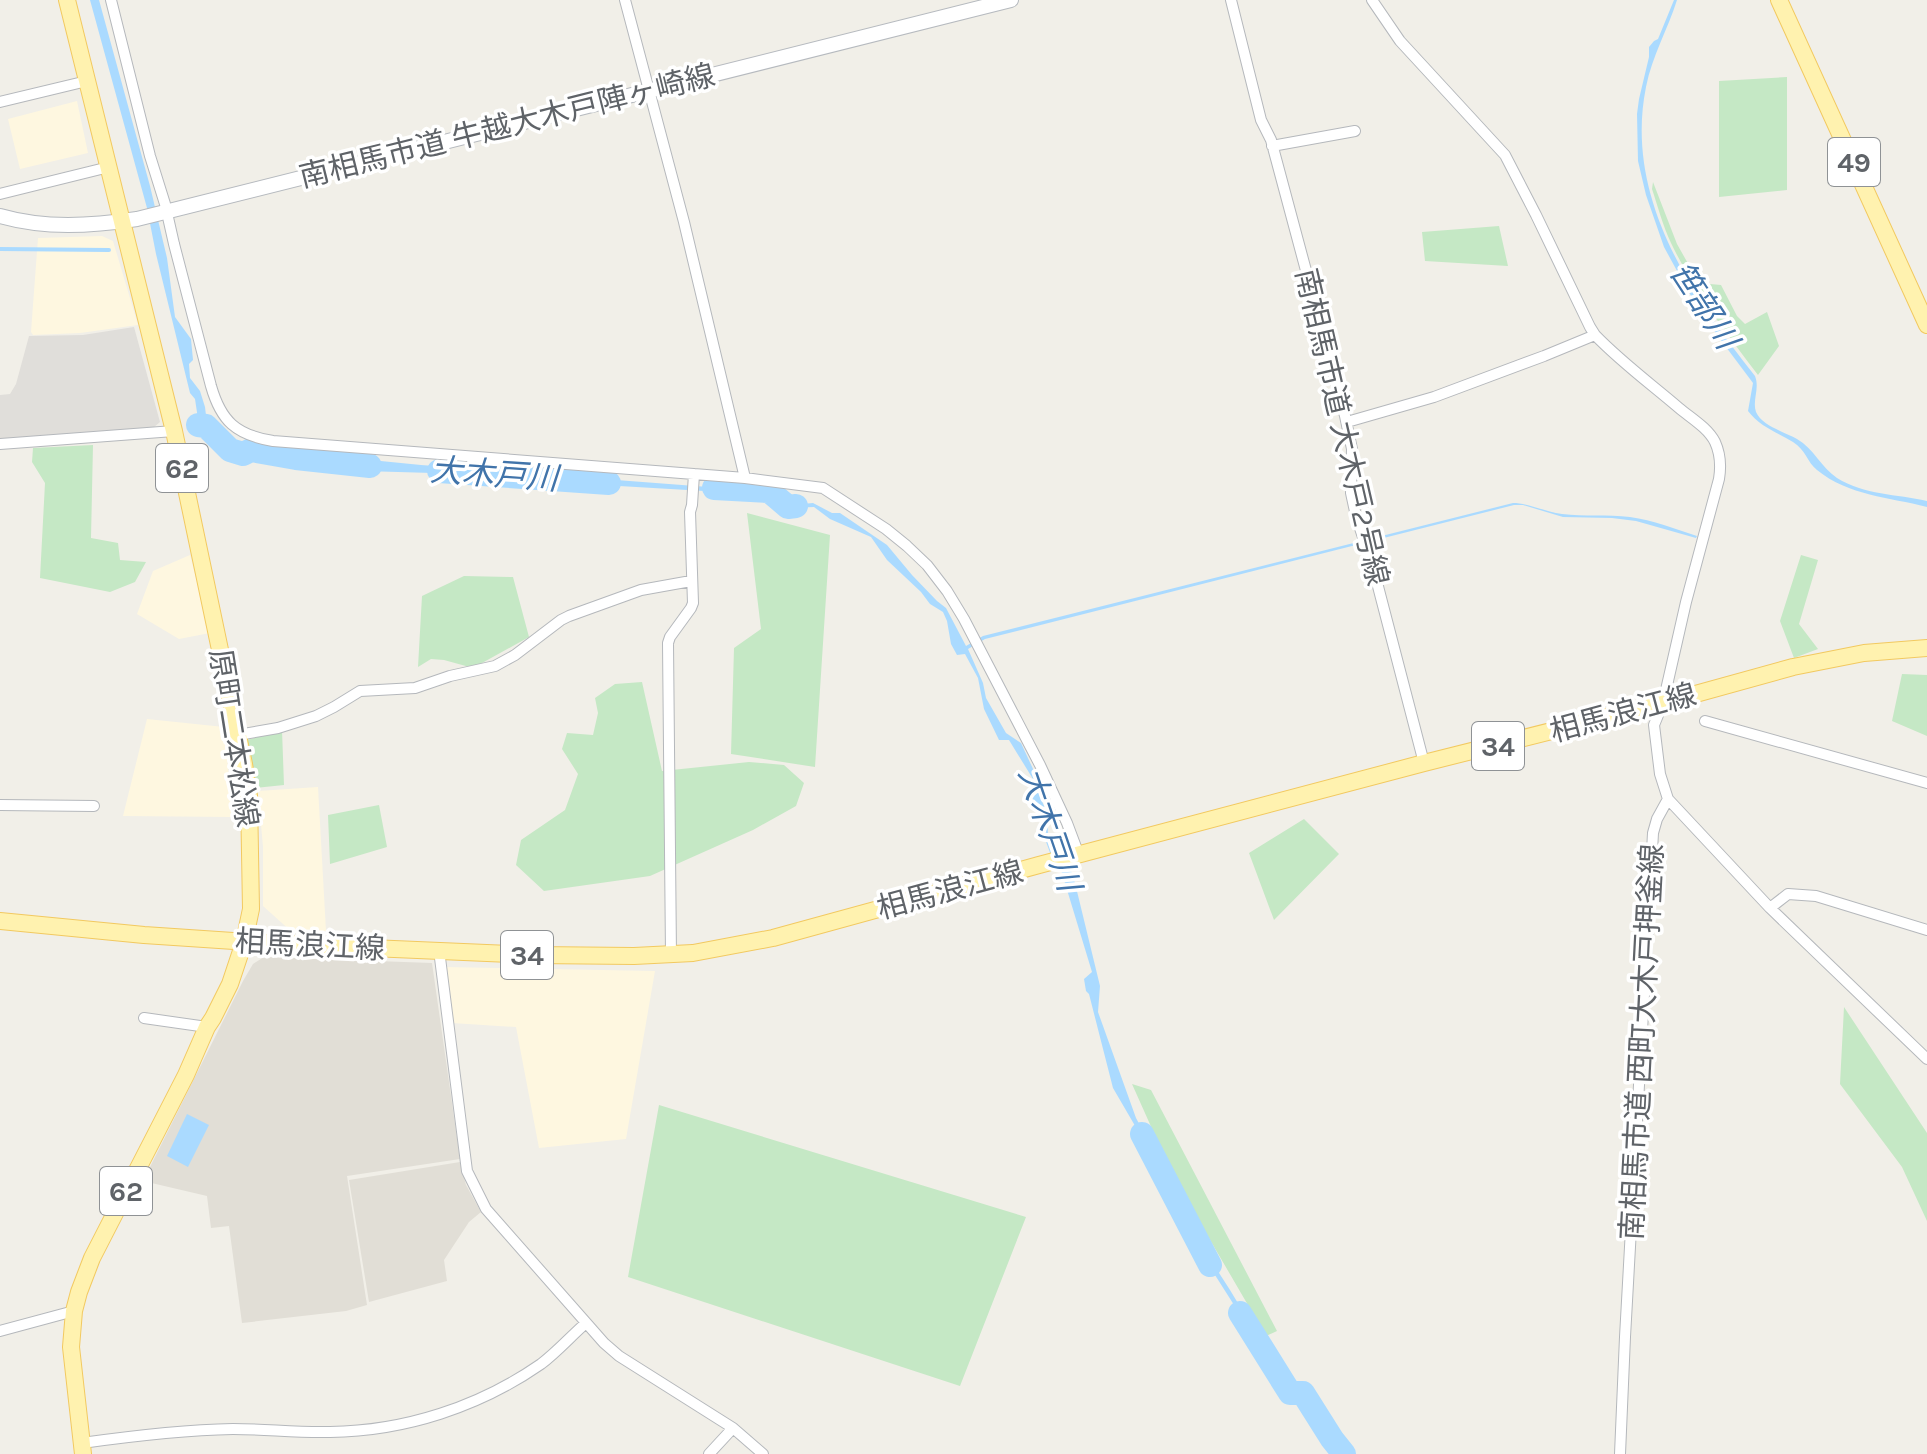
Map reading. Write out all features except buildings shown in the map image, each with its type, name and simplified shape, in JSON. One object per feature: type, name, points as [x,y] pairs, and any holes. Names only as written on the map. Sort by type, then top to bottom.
[{"type":"main road","name":"原町二本松線","points":[[67,0],[109,167],[130,220],[238,735],[249,796],[251,850],[251,909],[230,984],[92,1258],[79,1292],[71,1347],[82,1448]]},
{"type":"main road","name":"49","points":[[1779,0],[1927,325]]},
{"type":"main road","name":"相馬浪江線","points":[[0,921],[244,942],[534,955],[671,955],[722,948],[773,938],[1424,763],[1829,659],[1927,648]]},
{"type":"street","points":[[111,0],[216,403],[227,420],[251,436],[273,441],[745,478],[823,488],[907,546],[947,591],[1034,754],[1067,823],[1075,856]]},
{"type":"street","points":[[625,0],[684,222],[745,478]]},
{"type":"street","name":"南相馬市道 牛越大木戸陣ヶ崎線","points":[[0,216],[45,225],[130,220],[1011,0]]},
{"type":"street","name":"南相馬市道 大木戸2号線","points":[[1231,0],[1261,120],[1272,146],[1347,422],[1352,449],[1353,505],[1424,763]]},
{"type":"street","points":[[1372,0],[1400,41],[1505,155],[1595,335],[1703,428],[1718,449],[1721,471],[1663,703],[1654,725],[1660,774],[1668,799],[1770,908],[1927,1059]]},
{"type":"street","points":[[0,102],[87,81]]},
{"type":"street","points":[[1272,146],[1355,131]]},
{"type":"street","points":[[0,194],[109,167]]},
{"type":"street","points":[[1347,422],[1434,397],[1595,335]]},
{"type":"street","points":[[0,444],[174,431]]},
{"type":"street","points":[[671,955],[668,643],[691,608],[690,512],[694,474]]},
{"type":"street","points":[[238,735],[278,728],[316,716],[360,691],[415,688],[495,666],[577,612],[641,590],[691,581]]},
{"type":"street","points":[[1705,721],[1927,783]]},
{"type":"street","name":"南相馬市道 西町大木戸押釜線","points":[[1620,1454],[1653,833],[1668,799]]},
{"type":"street","points":[[0,805],[94,806]]},
{"type":"street","points":[[1770,908],[1788,894],[1816,896],[1927,930]]},
{"type":"street","points":[[439,950],[467,1171],[486,1209],[619,1356],[733,1428],[763,1454]]},
{"type":"street","points":[[144,1018],[207,1027]]},
{"type":"street","points":[[0,1331],[74,1311]]},
{"type":"street","points":[[82,1448],[127,1436],[233,1429],[330,1432],[373,1429],[430,1418],[466,1405],[542,1363],[586,1323]]},
{"type":"street","points":[[709,1454],[733,1428]]},
{"type":"shaded area","points":[[77,101],[88,153],[20,169],[8,119]]},
{"type":"shaded area","points":[[102,236],[113,241],[138,325],[80,333],[33,335],[38,238]]},
{"type":"shaded area","points":[[134,327],[160,422],[154,427],[0,439],[0,395],[10,394],[16,384],[29,336],[83,335]]},
{"type":"shaded area","points":[[190,555],[210,633],[179,639],[137,614],[153,571]]},
{"type":"shaded area","points":[[147,719],[224,727],[233,817],[123,816]]},
{"type":"shaded area","points":[[318,787],[326,931],[293,933],[263,906],[263,847],[258,791]]},
{"type":"shaded area","points":[[264,957],[432,963],[460,1159],[347,1176],[367,1305],[346,1311],[242,1323],[229,1226],[211,1228],[207,1196],[143,1181],[243,981],[253,964]]},
{"type":"shaded area","points":[[444,967],[655,971],[626,1139],[539,1148],[516,1027],[452,1023]]},
{"type":"shaded area","points":[[460,1162],[466,1185],[481,1212],[469,1222],[444,1260],[447,1281],[369,1302],[349,1180]]},
{"type":"green space","points":[[1787,77],[1787,190],[1719,197],[1719,81]]},
{"type":"green space","points":[[1653,182],[1677,244],[1699,283],[1721,285],[1737,316],[1745,324],[1767,312],[1779,346],[1758,375],[1711,311],[1680,261],[1663,223],[1652,189]]},
{"type":"green space","points":[[1499,226],[1508,266],[1425,261],[1422,232]]},
{"type":"green space","points":[[93,445],[91,538],[118,543],[120,560],[146,562],[135,582],[110,592],[40,578],[45,483],[32,462],[33,448]]},
{"type":"green space","points":[[747,513],[830,535],[815,767],[731,754],[734,648],[761,629]]},
{"type":"green space","points":[[1801,555],[1818,560],[1799,624],[1818,649],[1794,658],[1780,621]]},
{"type":"green space","points":[[464,576],[513,577],[529,637],[473,668],[431,659],[418,667],[422,596]]},
{"type":"green space","points":[[1902,674],[1927,675],[1927,736],[1892,721]]},
{"type":"green space","points":[[642,682],[662,771],[749,762],[784,765],[804,783],[796,806],[753,830],[650,876],[544,891],[516,865],[521,840],[565,810],[578,774],[562,749],[567,733],[593,735],[598,713],[595,698],[615,684]]},
{"type":"green space","points":[[282,730],[284,785],[255,788],[247,740]]},
{"type":"green space","points":[[379,805],[387,847],[330,864],[328,815]]},
{"type":"green space","points":[[1304,819],[1339,854],[1274,920],[1249,853]]},
{"type":"green space","points":[[1844,1007],[1927,1133],[1927,1221],[1902,1167],[1840,1084]]},
{"type":"green space","points":[[1132,1084],[1151,1090],[1277,1331],[1266,1336],[1174,1178]]},
{"type":"green space","points":[[659,1105],[1026,1217],[960,1386],[628,1277]]},
{"type":"water","points":[[90,0],[99,0],[150,186],[167,258],[175,317],[191,339],[193,360],[189,364],[190,378],[200,391],[207,424],[238,453],[251,446],[421,465],[773,492],[791,505],[813,503],[832,513],[840,513],[887,545],[946,608],[966,646],[983,636],[1513,503],[1562,514],[1639,518],[1697,536],[1636,521],[1563,517],[1514,505],[985,639],[968,649],[986,698],[1006,733],[1021,743],[1040,784],[1039,794],[1047,813],[1048,834],[1056,853],[1061,838],[1100,986],[1098,1012],[1136,1118],[1176,1192],[1176,1206],[1292,1393],[1301,1386],[1347,1454],[1342,1454],[1324,1431],[1302,1396],[1290,1393],[1173,1209],[1159,1167],[1113,1088],[1086,991],[1084,979],[1092,972],[1061,870],[1052,858],[1032,799],[1033,779],[1009,740],[999,740],[984,709],[978,678],[965,654],[957,655],[951,644],[943,612],[930,604],[887,560],[871,537],[830,519],[814,507],[790,508],[773,495],[602,485],[541,475],[485,478],[479,470],[468,474],[363,471],[325,458],[310,463],[250,453],[243,458],[223,449],[198,419],[195,399],[190,393],[147,208]]},
{"type":"water","points":[[1674,0],[1677,0],[1646,87],[1642,127],[1645,167],[1654,205],[1668,242],[1707,312],[1755,376],[1755,408],[1759,417],[1803,443],[1831,474],[1847,484],[1927,501],[1927,507],[1856,490],[1829,479],[1814,467],[1797,445],[1753,417],[1748,411],[1753,383],[1688,291],[1664,247],[1638,161],[1637,114],[1649,47],[1658,39]]},
{"type":"water","points":[[187,1114],[209,1125],[188,1167],[167,1156]]},
{"type":"waterway","points":[[0,249],[109,250]]},
{"type":"waterway","name":"大木戸川","points":[[198,425],[206,426],[230,450],[243,454],[251,450],[370,466]]},
{"type":"waterway","name":"大木戸川","points":[[439,471],[609,483]]},
{"type":"waterway","name":"大木戸川","points":[[714,488],[769,491],[788,507],[796,506]]},
{"type":"waterway","name":"大木戸川","points":[[1142,1134],[1210,1265]]},
{"type":"waterway","name":"大木戸川","points":[[1240,1313],[1290,1393],[1303,1393],[1344,1454]]},
{"type":"water label","name":"笹部川","points":[[1704,305]]}]
